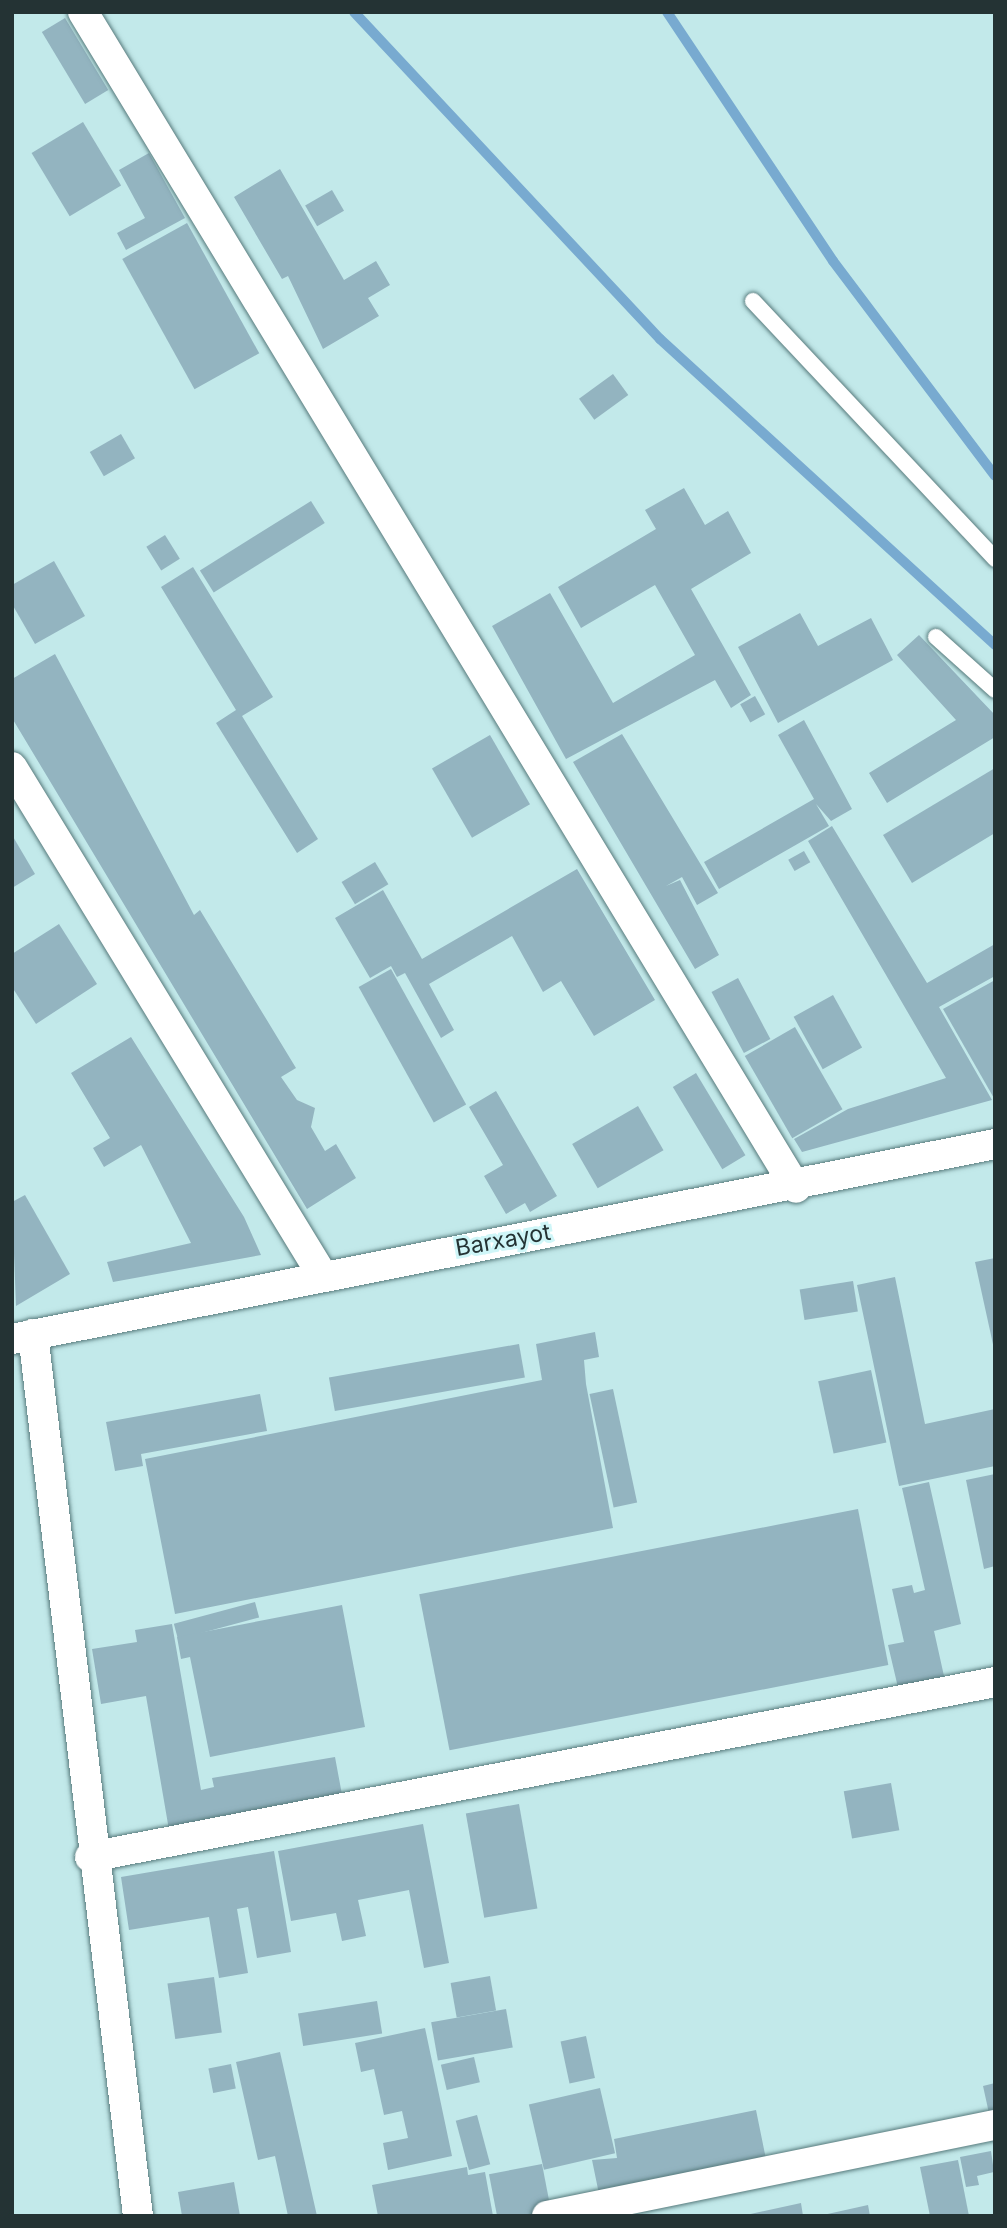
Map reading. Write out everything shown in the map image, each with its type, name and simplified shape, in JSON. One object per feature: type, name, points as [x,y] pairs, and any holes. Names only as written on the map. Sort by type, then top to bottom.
[{"type":"street","points":[[83,12],[796,1188]]},
{"type":"street","points":[[12,767],[321,1273]]},
{"type":"street","name":"Barxayot","points":[[23,1337],[321,1273],[796,1188],[995,1144]]},
{"type":"street","points":[[23,1337],[138,2216]]},
{"type":"street","points":[[90,1857],[995,1682]]},
{"type":"street","points":[[547,2216],[995,2125]]},
{"type":"lane","points":[[753,301],[995,559]]},
{"type":"lane","points":[[936,637],[995,690]]},
{"type":"building","points":[[65,18],[108,90],[85,104],[42,32]]},
{"type":"building","points":[[83,122],[121,185],[70,216],[32,153]]},
{"type":"building","points":[[149,153],[185,218],[126,250],[117,233],[145,218],[119,170]]},
{"type":"building","points":[[280,169],[344,280],[376,261],[390,285],[368,298],[379,316],[323,349],[288,276],[282,279],[234,197]]},
{"type":"building","points":[[332,190],[344,211],[317,226],[305,206]]},
{"type":"building","points":[[187,223],[259,353],[195,389],[122,259]]},
{"type":"building","points":[[613,374],[628,395],[594,420],[579,399]]},
{"type":"building","points":[[121,434],[135,458],[104,476],[90,452]]},
{"type":"building","points":[[684,488],[705,525],[728,511],[751,553],[691,589],[751,695],[731,708],[715,680],[566,759],[492,626],[550,593],[613,703],[695,655],[655,585],[581,628],[558,587],[656,529],[645,510]]},
{"type":"building","points":[[311,501],[325,523],[214,592],[200,570]]},
{"type":"building","points":[[165,535],[180,559],[161,570],[146,547]]},
{"type":"building","points":[[54,561],[85,616],[35,644],[12,604],[12,585]]},
{"type":"building","points":[[193,567],[273,697],[242,716],[318,839],[297,853],[216,723],[236,710],[161,587]]},
{"type":"building","points":[[800,613],[818,646],[871,618],[893,660],[778,723],[738,647]]},
{"type":"building","points":[[919,635],[995,715],[995,737],[887,803],[869,773],[956,720],[897,655]]},
{"type":"building","points":[[55,654],[194,915],[200,910],[296,1068],[281,1077],[297,1100],[315,1108],[311,1127],[325,1151],[336,1144],[356,1178],[307,1209],[12,718],[12,679]]},
{"type":"building","points":[[755,696],[765,714],[750,723],[740,704]]},
{"type":"building","points":[[804,720],[852,809],[831,821],[816,804],[829,826],[719,889],[704,862],[814,799],[778,735]]},
{"type":"building","points":[[622,734],[718,893],[697,905],[682,877],[666,886],[680,880],[719,955],[695,969],[573,762]]},
{"type":"building","points":[[490,735],[530,804],[472,838],[432,768]]},
{"type":"building","points":[[995,768],[995,833],[912,883],[883,835]]},
{"type":"building","points":[[832,826],[927,983],[995,944],[995,976],[939,1007],[992,1100],[802,1152],[794,1139],[848,1109],[946,1078],[808,841]]},
{"type":"building","points":[[12,835],[35,874],[12,888]]},
{"type":"building","points":[[804,851],[810,862],[795,871],[788,860]]},
{"type":"building","points":[[375,862],[388,884],[355,904],[342,882]]},
{"type":"building","points":[[577,869],[655,1000],[594,1036],[561,981],[543,992],[512,936],[429,984],[454,1030],[441,1038],[405,973],[397,977],[391,966],[370,978],[335,918],[383,890],[422,959]]},
{"type":"building","points":[[59,924],[97,984],[36,1024],[12,987],[12,954]]},
{"type":"building","points":[[391,969],[466,1105],[434,1123],[359,987]]},
{"type":"building","points":[[738,978],[770,1039],[744,1053],[712,992]]},
{"type":"building","points":[[995,980],[995,1100],[943,1009]]},
{"type":"building","points":[[833,995],[862,1047],[823,1069],[794,1017]]},
{"type":"building","points":[[795,1027],[842,1109],[792,1138],[745,1056]]},
{"type":"building","points":[[131,1037],[244,1217],[261,1255],[113,1282],[107,1262],[191,1243],[141,1145],[104,1167],[93,1148],[110,1138],[71,1073]]},
{"type":"building","points":[[696,1073],[745,1155],[722,1169],[673,1087]]},
{"type":"building","points":[[496,1091],[557,1196],[530,1212],[525,1203],[506,1214],[484,1176],[503,1165],[469,1107]]},
{"type":"building","points":[[638,1106],[664,1150],[598,1188],[572,1144]]},
{"type":"building","points":[[25,1195],[70,1274],[16,1306],[12,1202]]},
{"type":"building","points":[[995,1258],[995,1349],[994,1349],[975,1262]]},
{"type":"building","points":[[895,1277],[925,1424],[995,1409],[995,1466],[899,1486],[857,1285]]},
{"type":"building","points":[[853,1281],[858,1312],[805,1320],[800,1289]]},
{"type":"building","points":[[595,1332],[599,1357],[584,1360],[586,1384],[613,1528],[175,1614],[145,1459],[542,1380],[536,1344]]},
{"type":"building","points":[[519,1344],[525,1377],[335,1411],[329,1378]]},
{"type":"building","points":[[871,1370],[886,1442],[834,1454],[818,1381]]},
{"type":"building","points":[[613,1389],[637,1502],[614,1507],[590,1394]]},
{"type":"building","points":[[260,1394],[267,1431],[141,1454],[143,1466],[115,1471],[106,1422]]},
{"type":"building","points":[[995,1474],[995,1566],[984,1569],[966,1480]]},
{"type":"building","points":[[929,1482],[961,1624],[934,1631],[946,1685],[900,1696],[888,1645],[904,1642],[892,1589],[912,1585],[914,1593],[925,1590],[902,1488]]},
{"type":"building","points":[[858,1509],[888,1665],[450,1750],[419,1594]]},
{"type":"building","points":[[255,1602],[259,1617],[178,1639],[174,1624]]},
{"type":"building","points":[[342,1605],[365,1727],[210,1757],[190,1657],[181,1659],[177,1637]]},
{"type":"building","points":[[172,1624],[201,1790],[214,1787],[212,1778],[335,1757],[343,1800],[169,1830],[146,1696],[101,1704],[92,1649],[137,1642],[135,1630]]},
{"type":"building","points":[[891,1783],[899,1830],[852,1839],[844,1791]]},
{"type":"building","points":[[519,1804],[537,1908],[484,1918],[466,1813]]},
{"type":"building","points":[[423,1824],[449,1963],[424,1968],[409,1890],[358,1900],[366,1936],[342,1941],[336,1913],[291,1921],[278,1851]]},
{"type":"building","points":[[274,1851],[291,1952],[257,1958],[248,1907],[237,1909],[248,1973],[219,1978],[209,1917],[129,1930],[121,1877]]},
{"type":"building","points":[[490,1976],[496,2010],[457,2017],[451,1983]]},
{"type":"building","points":[[214,1977],[222,2032],[175,2039],[167,1984]]},
{"type":"building","points":[[377,2001],[382,2034],[303,2046],[298,2014]]},
{"type":"building","points":[[506,2009],[513,2047],[438,2061],[431,2022]]},
{"type":"building","points":[[425,2028],[452,2156],[388,2170],[383,2143],[408,2138],[402,2111],[384,2115],[374,2069],[361,2072],[355,2043]]},
{"type":"building","points":[[586,2036],[595,2078],[570,2083],[561,2041]]},
{"type":"building","points":[[280,2052],[317,2216],[288,2216],[275,2156],[258,2160],[236,2062]]},
{"type":"building","points":[[474,2057],[480,2082],[447,2090],[441,2065]]},
{"type":"building","points":[[231,2064],[236,2089],[213,2093],[208,2068]]},
{"type":"building","points":[[995,2083],[995,2117],[990,2118],[983,2086]]},
{"type":"building","points":[[600,2088],[615,2153],[544,2170],[529,2104]]},
{"type":"building","points":[[756,2110],[767,2164],[599,2194],[592,2160],[617,2158],[614,2139]]},
{"type":"building","points":[[477,2115],[490,2164],[469,2170],[456,2121]]},
{"type":"building","points":[[991,2151],[994,2172],[977,2176],[979,2185],[966,2187],[960,2157]]},
{"type":"building","points":[[958,2160],[969,2216],[930,2216],[920,2167]]},
{"type":"building","points":[[542,2164],[551,2210],[521,2216],[497,2216],[489,2174]]},
{"type":"building","points":[[467,2167],[468,2175],[485,2172],[493,2216],[378,2216],[372,2185]]},
{"type":"building","points":[[234,2182],[240,2216],[182,2216],[178,2192]]},
{"type":"building","points":[[801,2203],[803,2216],[746,2216],[746,2215]]},
{"type":"building","points":[[868,2205],[870,2216],[823,2216],[823,2215]]},
{"type":"waterway","points":[[354,12],[660,339],[995,645]]},
{"type":"waterway","points":[[667,12],[833,261],[995,476]]}]
